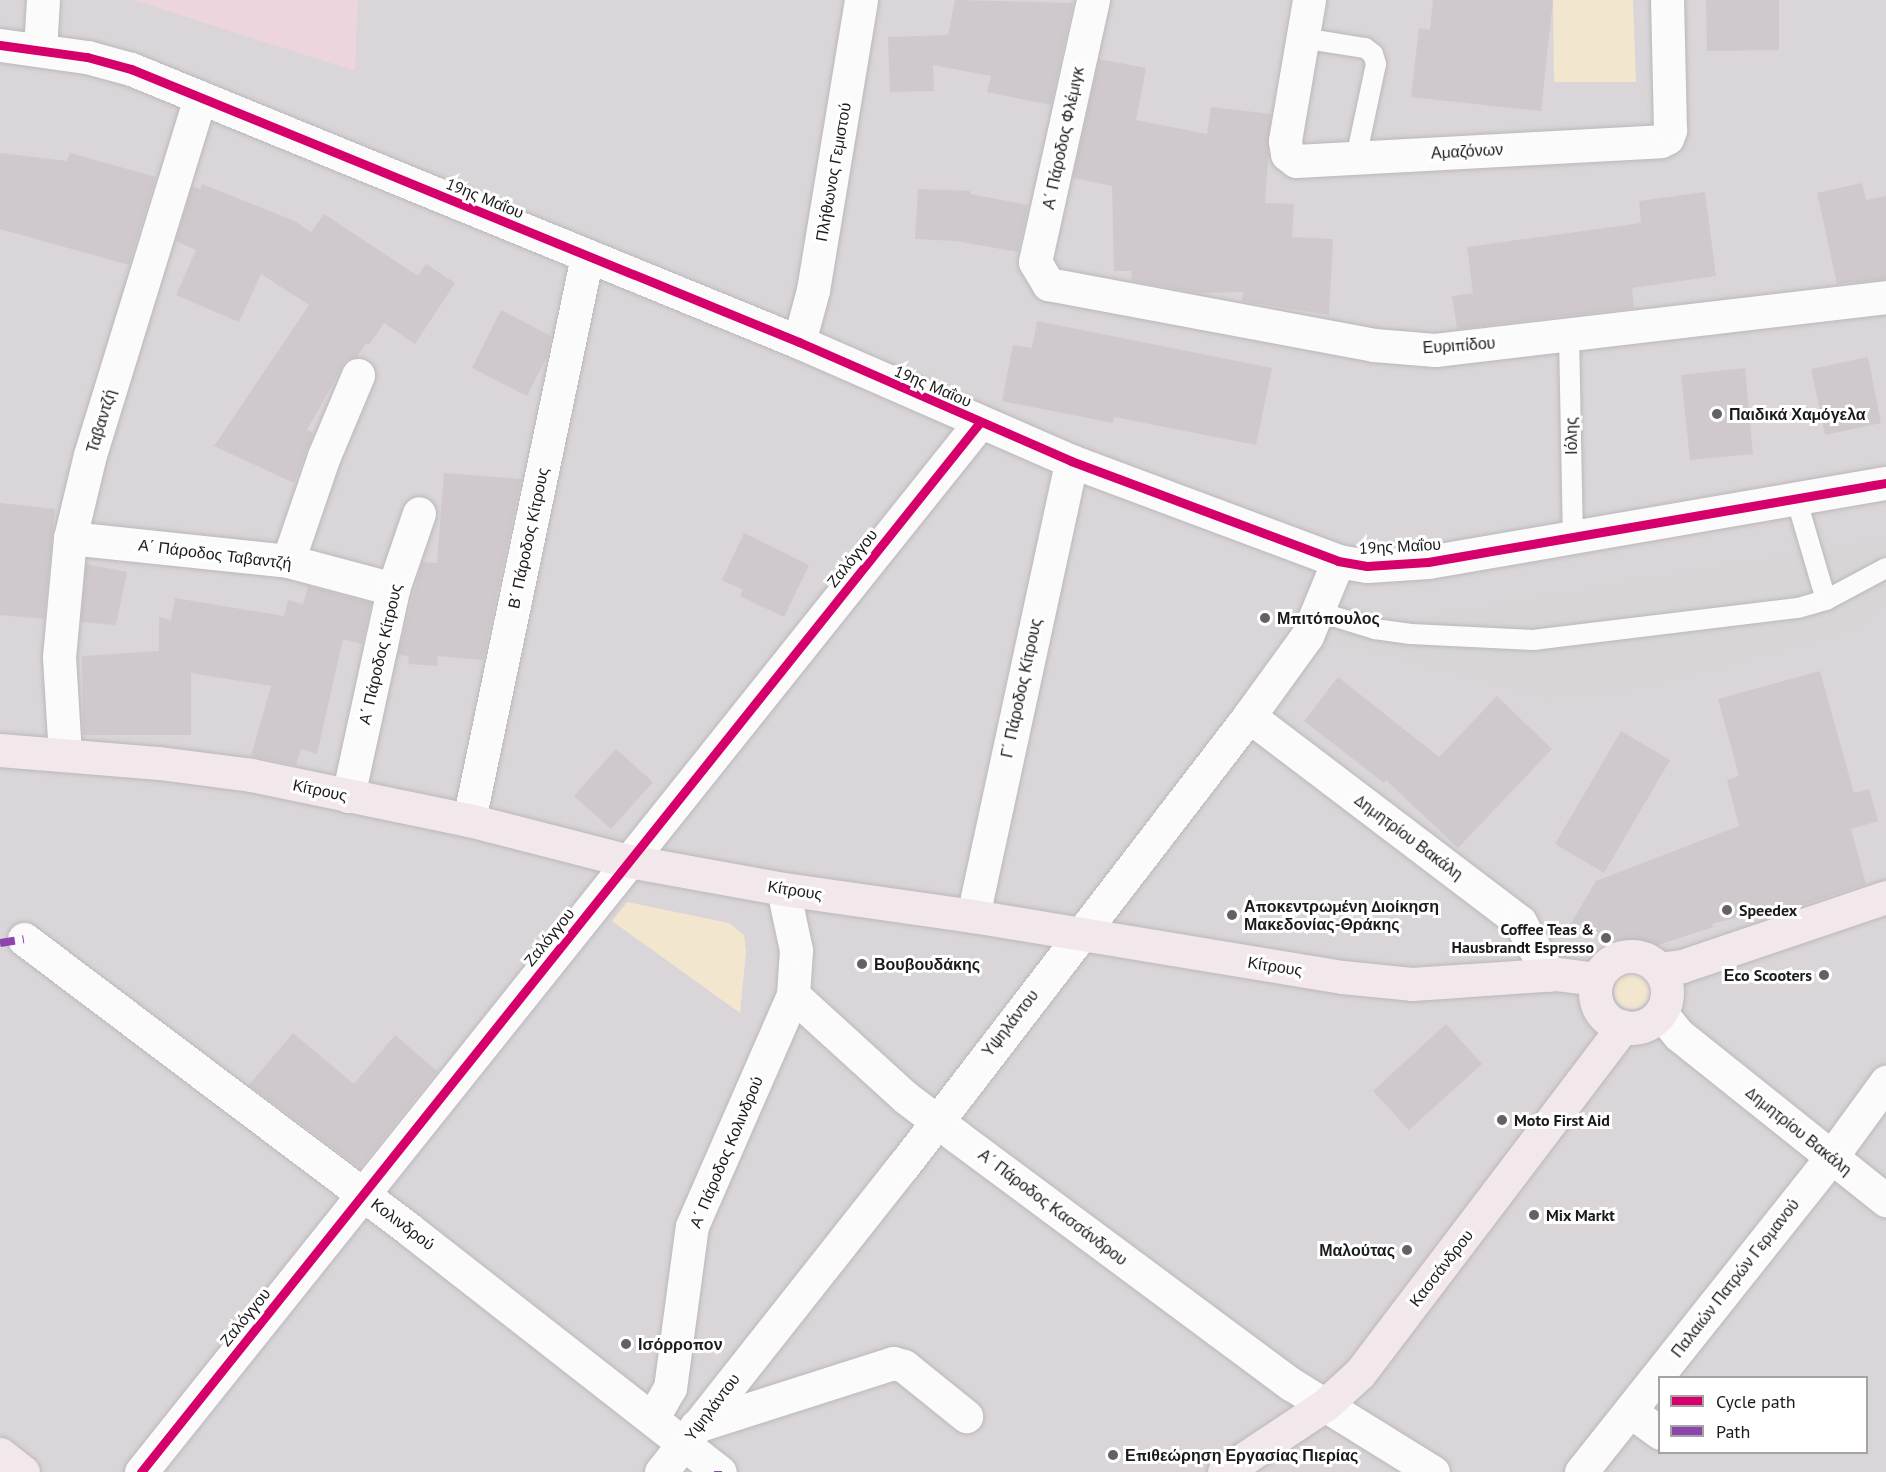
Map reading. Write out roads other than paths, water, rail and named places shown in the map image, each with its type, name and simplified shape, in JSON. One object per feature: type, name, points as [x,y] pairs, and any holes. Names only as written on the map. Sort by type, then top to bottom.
[{"type":"main road","name":"Κίτρους","points":[[0,750],[251,775],[469,820],[629,861],[783,890],[973,916],[1342,977],[1412,984],[1549,975],[1596,979]]},
{"type":"main road","points":[[1659,969],[1682,966],[1886,897]]},
{"type":"main road","points":[[1619,957],[1641,957],[1659,969],[1667,990],[1661,1012],[1641,1027],[1623,1027],[1606,1019],[1596,1004],[1596,979],[1602,969],[1619,957]]},
{"type":"main road","name":"Κασσάνδρου","points":[[1224,1472],[1325,1405],[1360,1373],[1623,1027]]},
{"type":"main road","points":[[0,1454],[23,1472]]},
{"type":"street","points":[[40,50],[43,0]]},
{"type":"street","name":"Πλήθωνος Γεμιστού","points":[[799,342],[813,290],[861,0]]},
{"type":"street","name":"Α΄ Πάροδος Φλέμιγκ","points":[[1040,275],[1035,262],[1093,0]]},
{"type":"street","name":"Αμαζόνων","points":[[1309,0],[1285,141],[1287,154],[1296,161],[1667,138],[1667,0]]},
{"type":"street","name":"19ης Μαΐου","points":[[0,45],[40,50],[131,69],[799,342],[1071,461],[1338,561],[1367,566],[1428,562],[1886,483]]},
{"type":"street","name":"Ταβαντζή","points":[[64,755],[59,657],[70,538],[90,455],[200,98]]},
{"type":"street","name":"Β΄ Πάροδος Κίτρους","points":[[469,820],[587,256]]},
{"type":"street","name":"Ευριπίδου","points":[[1040,275],[1048,284],[1374,345],[1435,350],[1886,297]]},
{"type":"street","points":[[288,561],[324,456],[358,375]]},
{"type":"street","name":"Ζαλόγγου","points":[[141,1472],[980,422]]},
{"type":"street","name":"Γ΄ Πάροδος Κίτρους","points":[[973,916],[1071,461]]},
{"type":"street","name":"Α΄ Πάροδος Κίτρους","points":[[348,796],[393,589],[419,513]]},
{"type":"street","name":"Α΄ Πάροδος Ταβαντζή","points":[[70,538],[288,561],[393,589]]},
{"type":"street","name":"Υψηλάντου","points":[[661,1472],[1249,716],[1307,636],[1319,612],[1338,561]]},
{"type":"street","name":"Δημητρίου Βακάλη","points":[[1249,716],[1520,922],[1549,975]]},
{"type":"street","name":"Α΄ Πάροδος Κολινδρού","points":[[653,1417],[670,1388],[692,1226],[793,995],[796,950],[783,890]]},
{"type":"street","name":"Κολινδρού","points":[[24,939],[363,1194],[653,1417],[690,1435],[720,1472]]},
{"type":"street","name":"Α΄ Πάροδος Κασσάνδρου","points":[[793,995],[905,1097],[1325,1405],[1433,1472]]},
{"type":"street","name":"Δημητρίου Βακάλη","points":[[1661,1012],[1679,1035],[1886,1200]]},
{"type":"street","name":"Παλαιών Πατρών Γερμανού","points":[[1581,1472],[1832,1156],[1886,1082]]},
{"type":"street","points":[[690,1435],[893,1363],[904,1366],[966,1416]]},
{"type":"street","points":[[1630,1411],[1658,1432]]},
{"type":"lane","points":[[1302,38],[1365,48],[1373,54],[1376,64],[1356,158]]},
{"type":"lane","name":"Ιόλης","points":[[1569,334],[1573,538]]},
{"type":"lane","points":[[1796,498],[1826,600]]},
{"type":"lane","points":[[1319,612],[1375,629],[1411,634],[1533,640],[1798,609],[1826,600],[1886,568]]},
{"type":"place","name":"Παιδικά Χαμόγελα","points":[[1717,414]]},
{"type":"place","name":"Μπιτόπουλος","points":[[1265,618]]},
{"type":"place","name":"Speedex","points":[[1727,910]]},
{"type":"place","name":"Αποκεντρωμένη Διοίκηση Μακεδονίας-Θράκης","points":[[1232,915]]},
{"type":"place","name":"Coffee Teas & Hausbrandt Espresso","points":[[1606,938]]},
{"type":"place","name":"Βουβουδάκης","points":[[862,964]]},
{"type":"place","name":"Εco Scooters","points":[[1824,975]]},
{"type":"place","name":"Moto First Aid","points":[[1502,1120]]},
{"type":"place","name":"Mix Markt","points":[[1534,1215]]},
{"type":"place","name":"Μαλούτας","points":[[1407,1250]]},
{"type":"place","name":"Ισόρροπον","points":[[626,1344]]},
{"type":"place","name":"Επιθεώρηση Εργασίας Πιερίας","points":[[1113,1455]]}]
